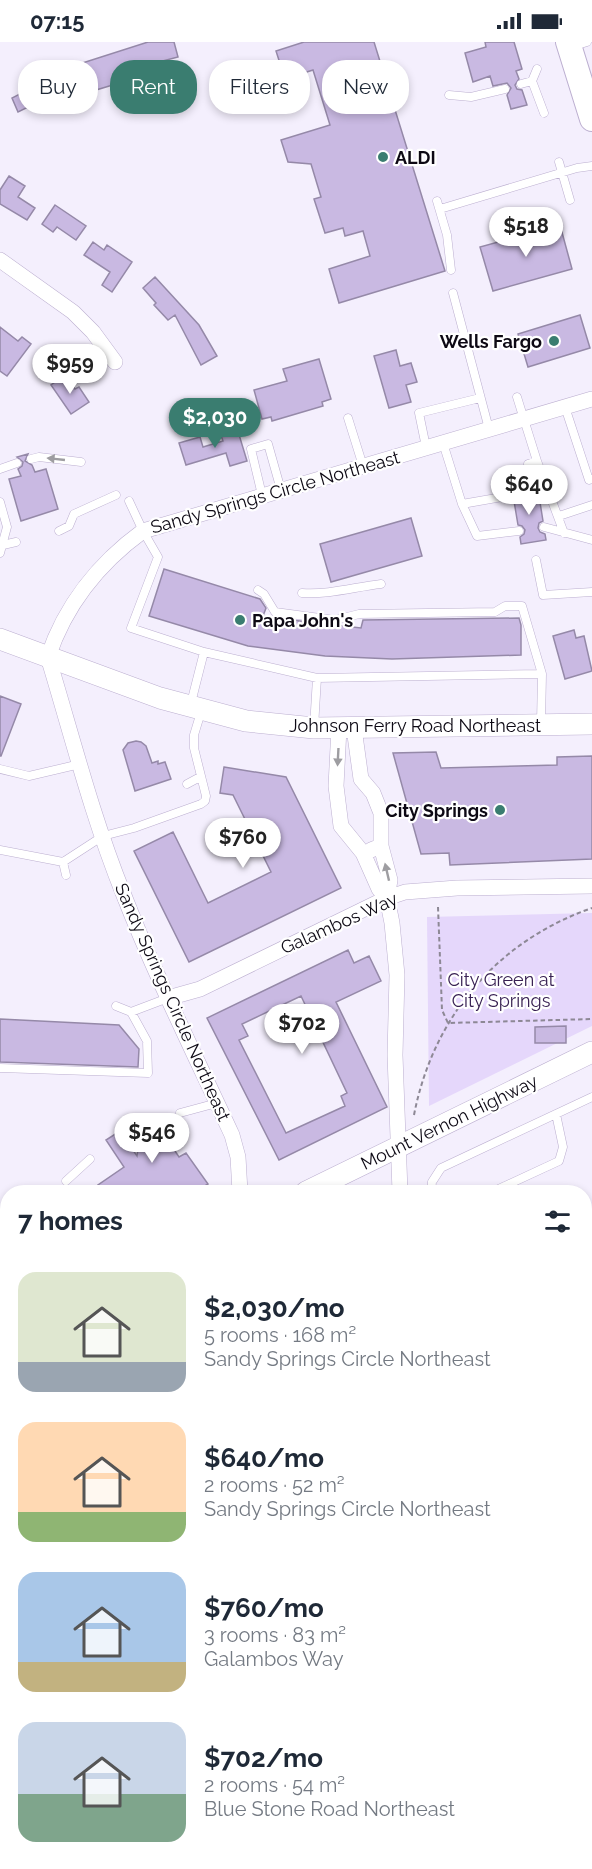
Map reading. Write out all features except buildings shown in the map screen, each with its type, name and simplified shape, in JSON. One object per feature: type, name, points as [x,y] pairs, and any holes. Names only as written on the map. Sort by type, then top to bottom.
[{"type":"main road","points":[[575,44],[592,119]]},
{"type":"street","points":[[0,260],[73,312],[93,332],[115,362]]},
{"type":"street","name":"Sandy Springs Circle Northeast","points":[[240,1185],[238,1157],[232,1135],[168,998],[122,892],[103,836],[48,657],[55,637],[71,606],[118,549],[143,531],[592,399]]},
{"type":"street","name":"Johnson Ferry Road Northeast","points":[[0,639],[160,698],[246,721],[314,728],[592,724]]},
{"type":"street","points":[[347,728],[361,779],[373,793],[381,813],[381,846],[390,880],[387,898],[397,975],[395,1055],[400,1185]]},
{"type":"street","points":[[347,728],[336,786],[341,826],[363,853],[379,889],[387,898]]},
{"type":"street","points":[[336,786],[361,779]]},
{"type":"street","points":[[363,853],[381,846]]},
{"type":"street","name":"Galambos Way","points":[[168,998],[200,989],[387,898],[405,892],[457,888],[592,886]]},
{"type":"street","name":"Mount Vernon Highway","points":[[320,1185],[592,1052]]},
{"type":"lane","points":[[537,69],[532,81],[543,113]]},
{"type":"lane","points":[[520,84],[532,81]]},
{"type":"lane","points":[[449,95],[471,97],[505,89]]},
{"type":"lane","points":[[559,162],[570,200]]},
{"type":"lane","points":[[451,270],[447,235],[438,205],[592,166]]},
{"type":"lane","points":[[453,293],[489,429]]},
{"type":"lane","points":[[517,397],[537,461],[564,533]]},
{"type":"lane","points":[[426,447],[419,413],[480,398]]},
{"type":"lane","points":[[565,407],[589,480],[592,479]]},
{"type":"lane","points":[[348,418],[363,466]]},
{"type":"lane","points":[[443,443],[460,485],[462,504],[477,536],[519,531]]},
{"type":"lane","points":[[262,495],[251,449],[268,444],[281,490]]},
{"type":"lane","points":[[30,459],[39,457],[81,462]]},
{"type":"lane","points":[[528,464],[537,461]]},
{"type":"lane","points":[[0,469],[17,463]]},
{"type":"lane","points":[[532,491],[547,488]]},
{"type":"lane","points":[[462,504],[519,494]]},
{"type":"lane","points":[[59,531],[69,526],[74,514],[116,495]]},
{"type":"lane","points":[[129,501],[158,557],[131,628],[204,652],[317,678],[542,674]]},
{"type":"lane","points":[[0,502],[7,527],[2,549]]},
{"type":"lane","points":[[559,516],[592,505]]},
{"type":"lane","points":[[544,527],[592,540]]},
{"type":"lane","points":[[2,549],[16,542]]},
{"type":"lane","points":[[536,560],[543,595],[592,592]]},
{"type":"lane","points":[[302,593],[320,594],[381,584]]},
{"type":"lane","points":[[258,590],[264,594],[275,612],[335,621],[359,614],[495,612],[505,606],[522,606],[542,674],[541,725]]},
{"type":"lane","points":[[0,850],[63,862],[103,836],[134,828],[205,801],[206,796],[194,748],[196,708],[204,652]]},
{"type":"lane","points":[[314,728],[317,678]]},
{"type":"lane","points":[[0,769],[29,776],[80,764]]},
{"type":"lane","points":[[187,784],[200,777]]},
{"type":"lane","points":[[63,862],[66,875]]},
{"type":"lane","points":[[130,1012],[168,998]]},
{"type":"lane","points":[[0,1068],[148,1073],[147,1041],[130,1012],[116,1006]]},
{"type":"lane","points":[[432,1185],[441,1168],[592,1097]]},
{"type":"lane","points":[[180,1113],[218,1103]]},
{"type":"lane","points":[[515,1185],[559,1161],[563,1147],[556,1114]]},
{"type":"lane","points":[[66,1181],[90,1159]]},
{"type":"path","points":[[438,906],[442,1010],[448,1023]]},
{"type":"path","points":[[414,1115],[420,1085],[431,1057],[448,1023],[478,983],[510,951],[567,917],[592,908]]},
{"type":"path","points":[[448,1023],[592,1019]]},
{"type":"green space","name":"City Green at City Springs","points":[[592,913],[592,1026],[429,1106],[427,917]]},
{"type":"place","name":"ALDI","points":[[383,157]]},
{"type":"place","name":"Wells Fargo","points":[[554,341]]},
{"type":"place","name":"Papa John's","points":[[240,620]]},
{"type":"place","name":"City Springs","points":[[500,810]]}]
